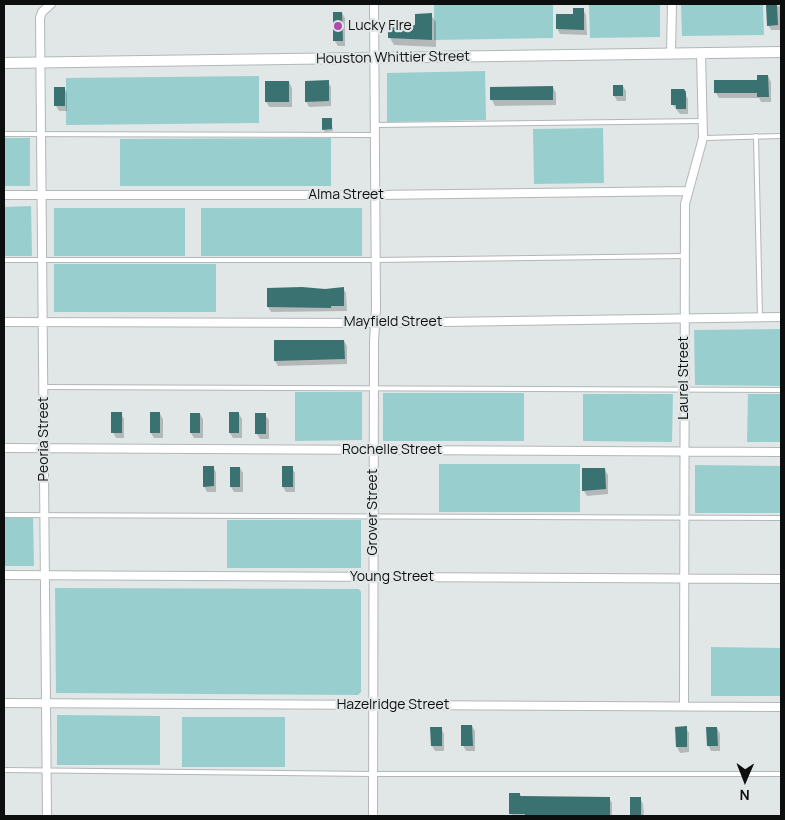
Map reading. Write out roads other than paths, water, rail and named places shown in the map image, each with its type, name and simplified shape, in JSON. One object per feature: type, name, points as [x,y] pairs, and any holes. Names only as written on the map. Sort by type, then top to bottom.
[{"type":"street","name":"Peoria Street","points":[[47,816],[40,18],[42,12],[51,4]]},
{"type":"street","name":"Grover Street","points":[[373,816],[373,450],[376,260],[374,4]]},
{"type":"street","points":[[671,54],[672,4]]},
{"type":"street","name":"Houston Whittier Street","points":[[4,63],[781,52]]},
{"type":"street","name":"Laurel Street","points":[[684,706],[685,204],[703,138],[702,53]]},
{"type":"street","name":"Alma Street","points":[[4,195],[376,195],[688,191]]},
{"type":"street","name":"Mayfield Street","points":[[4,322],[375,322],[781,317]]},
{"type":"street","name":"Rochelle Street","points":[[4,448],[781,452]]},
{"type":"street","name":"Young Street","points":[[4,575],[781,580]]},
{"type":"street","name":"Hazelridge Street","points":[[4,703],[781,708]]},
{"type":"lane","points":[[376,125],[703,121]]},
{"type":"lane","points":[[4,134],[376,135]]},
{"type":"lane","points":[[756,136],[760,317]]},
{"type":"lane","points":[[703,138],[781,136]]},
{"type":"lane","points":[[4,260],[376,260],[685,256]]},
{"type":"lane","points":[[44,387],[781,390]]},
{"type":"lane","points":[[4,514],[781,518]]},
{"type":"lane","points":[[4,770],[373,774],[781,774]]},
{"type":"place","name":"Lucky FIre","points":[[338,26]]}]
